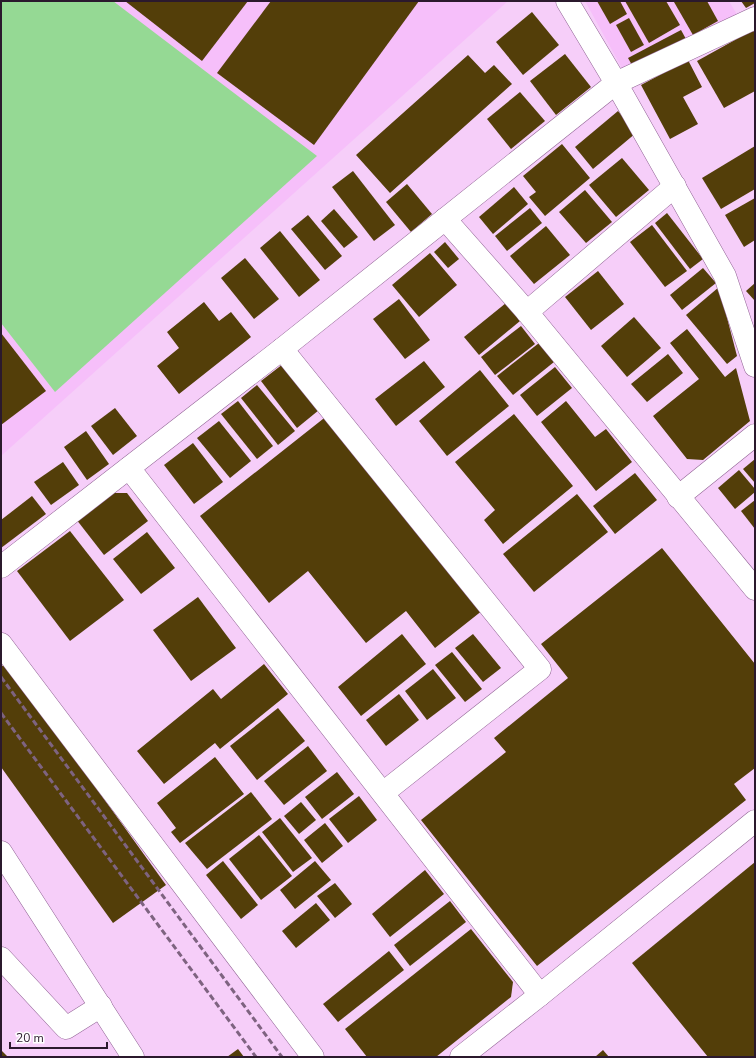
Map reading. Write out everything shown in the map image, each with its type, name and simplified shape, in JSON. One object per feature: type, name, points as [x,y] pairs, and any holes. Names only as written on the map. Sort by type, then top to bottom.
[{"type":"street","points":[[567,1],[616,83],[725,276],[755,366]]},
{"type":"street","points":[[1,567],[282,349],[616,83],[755,18]]},
{"type":"street","points":[[527,312],[675,186]]},
{"type":"street","points":[[445,218],[527,312],[755,589]]},
{"type":"street","points":[[282,349],[540,670],[383,793]]},
{"type":"street","points":[[678,497],[755,435]]},
{"type":"street","points":[[129,468],[540,995]]},
{"type":"street","points":[[1,644],[313,1057]]},
{"type":"street","points":[[462,1057],[755,821]]},
{"type":"street","points":[[1,852],[134,1057]]},
{"type":"street","points":[[1,958],[66,1028],[101,1006]]},
{"type":"shaded area","points":[[1,1],[508,1],[1,456]]},
{"type":"shaded area","points":[[585,1],[729,1],[739,18],[624,72]]},
{"type":"green space","points":[[1,1],[113,1],[317,156],[55,392],[1,323]]},
{"type":"building","points":[[125,1],[248,1],[202,61]]},
{"type":"building","points":[[271,1],[419,1],[314,145],[217,73]]},
{"type":"building","points":[[597,1],[620,1],[627,14],[610,24]]},
{"type":"building","points":[[625,1],[666,1],[680,25],[649,43]]},
{"type":"building","points":[[707,1],[718,21],[693,35],[674,2]]},
{"type":"building","points":[[741,1],[755,1],[755,3],[746,8]]},
{"type":"building","points":[[532,12],[559,45],[523,75],[496,42]]},
{"type":"building","points":[[629,18],[644,45],[631,52],[616,25]]},
{"type":"building","points":[[681,30],[686,39],[633,67],[628,58]]},
{"type":"building","points":[[753,30],[755,34],[755,91],[724,108],[697,61]]},
{"type":"building","points":[[565,54],[591,87],[556,115],[530,81]]},
{"type":"building","points":[[468,55],[485,73],[494,65],[512,84],[390,193],[356,155]]},
{"type":"building","points":[[688,60],[702,87],[683,97],[698,124],[670,139],[641,85]]},
{"type":"building","points":[[520,92],[545,121],[511,149],[487,119]]},
{"type":"building","points":[[618,111],[636,133],[593,169],[575,147]]},
{"type":"building","points":[[562,144],[590,178],[545,216],[529,197],[536,192],[523,176]]},
{"type":"building","points":[[755,146],[755,189],[721,209],[702,178]]},
{"type":"building","points":[[622,158],[649,190],[616,217],[589,185]]},
{"type":"building","points":[[353,171],[395,225],[374,241],[332,187]]},
{"type":"building","points":[[407,184],[432,214],[411,232],[386,202]]},
{"type":"building","points":[[514,187],[528,204],[493,234],[479,217]]},
{"type":"building","points":[[585,190],[612,222],[586,243],[559,212]]},
{"type":"building","points":[[755,198],[755,240],[744,247],[725,215]]},
{"type":"building","points":[[530,208],[542,223],[507,251],[495,236]]},
{"type":"building","points":[[334,209],[358,237],[344,248],[321,221]]},
{"type":"building","points":[[667,213],[703,259],[690,269],[655,223]]},
{"type":"building","points":[[308,215],[342,256],[325,270],[291,229]]},
{"type":"building","points":[[652,225],[687,271],[665,287],[630,242]]},
{"type":"building","points":[[546,226],[570,255],[534,284],[510,256]]},
{"type":"building","points":[[280,231],[320,280],[299,297],[260,248]]},
{"type":"building","points":[[445,242],[459,259],[448,268],[434,252]]},
{"type":"building","points":[[430,253],[457,285],[419,317],[392,285]]},
{"type":"building","points":[[245,258],[279,299],[254,319],[221,278]]},
{"type":"building","points":[[703,268],[716,283],[682,310],[670,295]]},
{"type":"building","points":[[598,271],[624,304],[591,330],[565,297]]},
{"type":"building","points":[[755,283],[755,301],[746,291]]},
{"type":"building","points":[[719,287],[737,356],[727,364],[686,315]]},
{"type":"building","points":[[399,299],[430,340],[405,359],[373,319]]},
{"type":"building","points":[[204,302],[219,321],[231,312],[251,337],[179,394],[157,366],[179,348],[167,332]]},
{"type":"building","points":[[506,303],[520,321],[479,355],[464,337]]},
{"type":"building","points":[[634,317],[661,348],[627,377],[601,346]]},
{"type":"building","points":[[521,326],[535,344],[495,375],[481,357]]},
{"type":"building","points":[[687,329],[725,377],[736,368],[750,421],[703,460],[687,459],[653,416],[699,379],[670,343]]},
{"type":"building","points":[[1,333],[46,391],[1,425]]},
{"type":"building","points":[[539,343],[554,362],[513,395],[497,376]]},
{"type":"building","points":[[668,354],[683,373],[647,402],[631,384]]},
{"type":"building","points":[[424,361],[445,387],[396,426],[375,399]]},
{"type":"building","points":[[283,364],[319,410],[297,428],[261,381]]},
{"type":"building","points":[[555,367],[572,388],[537,416],[520,395]]},
{"type":"building","points":[[480,370],[509,406],[447,456],[419,421]]},
{"type":"building","points":[[257,385],[295,431],[278,445],[241,398]]},
{"type":"building","points":[[238,401],[273,446],[257,459],[221,414]]},
{"type":"building","points":[[566,401],[595,437],[606,429],[632,462],[596,491],[541,422]]},
{"type":"building","points":[[115,408],[137,436],[113,455],[91,426]]},
{"type":"building","points":[[514,414],[573,486],[503,544],[484,520],[495,510],[455,462]]},
{"type":"building","points":[[328,415],[483,610],[435,648],[406,611],[366,643],[308,571],[269,603],[200,516]]},
{"type":"building","points":[[219,421],[251,461],[230,478],[197,438]]},
{"type":"building","points":[[86,431],[109,464],[87,480],[64,447]]},
{"type":"building","points":[[193,443],[223,482],[194,504],[164,465]]},
{"type":"building","points":[[755,459],[755,483],[743,469]]},
{"type":"building","points":[[63,462],[79,485],[51,505],[34,482]]},
{"type":"building","points":[[739,470],[755,489],[755,492],[735,509],[718,488]]},
{"type":"building","points":[[635,473],[657,500],[615,534],[593,506]]},
{"type":"building","points":[[111,493],[127,493],[148,521],[104,555],[76,519]]},
{"type":"building","points":[[577,494],[608,532],[534,592],[503,554]]},
{"type":"building","points":[[32,496],[46,514],[1,548],[1,520]]},
{"type":"building","points":[[755,500],[755,529],[741,511]]},
{"type":"building","points":[[70,531],[124,600],[70,641],[17,571]]},
{"type":"building","points":[[147,532],[175,568],[141,594],[113,559]]},
{"type":"building","points":[[662,548],[755,664],[755,768],[734,784],[746,800],[537,966],[421,820],[506,752],[494,738],[568,678],[541,644]]},
{"type":"building","points":[[198,597],[236,648],[191,681],[153,630]]},
{"type":"building","points":[[402,634],[426,664],[361,716],[338,687]]},
{"type":"building","points":[[473,634],[501,668],[483,682],[455,648]]},
{"type":"building","points":[[452,652],[482,689],[465,702],[435,665]]},
{"type":"building","points":[[6,663],[166,885],[113,923],[1,767],[1,667]]},
{"type":"building","points":[[264,664],[288,694],[220,749],[215,743],[164,784],[137,751],[213,689],[221,699]]},
{"type":"building","points":[[433,669],[456,698],[427,720],[405,691]]},
{"type":"building","points":[[399,694],[419,720],[386,746],[366,720]]},
{"type":"building","points":[[278,708],[305,741],[257,780],[230,746]]},
{"type":"building","points":[[308,746],[327,771],[284,805],[264,781]]},
{"type":"building","points":[[215,757],[244,794],[180,843],[171,832],[176,828],[157,803]]},
{"type":"building","points":[[337,772],[354,794],[322,819],[305,797]]},
{"type":"building","points":[[251,792],[272,819],[207,869],[185,843]]},
{"type":"building","points":[[359,796],[377,820],[348,843],[329,819]]},
{"type":"building","points":[[301,802],[316,820],[299,834],[284,816]]},
{"type":"building","points":[[280,818],[312,858],[293,872],[262,832]]},
{"type":"building","points":[[325,823],[343,846],[322,863],[304,840]]},
{"type":"building","points":[[259,835],[292,876],[261,900],[229,859]]},
{"type":"building","points":[[223,861],[258,905],[241,919],[206,875]]},
{"type":"building","points":[[315,861],[331,880],[295,909],[280,890]]},
{"type":"building","points":[[755,862],[755,1057],[708,1057],[632,963]]},
{"type":"building","points":[[425,870],[444,894],[390,937],[372,914]]},
{"type":"building","points":[[335,883],[352,904],[335,918],[317,896]]},
{"type":"building","points":[[450,901],[466,922],[410,966],[394,945]]},
{"type":"building","points":[[316,903],[330,920],[296,948],[282,931]]},
{"type":"building","points":[[471,929],[513,982],[511,997],[436,1057],[367,1057],[345,1029]]},
{"type":"building","points":[[389,951],[404,970],[338,1022],[323,1004]]},
{"type":"building","points":[[238,1049],[244,1057],[227,1057]]},
{"type":"building","points":[[1,1050],[8,1057],[1,1057]]},
{"type":"building","points":[[603,1050],[609,1057],[595,1057]]},
{"type":"railway","points":[[1,677],[282,1057]]},
{"type":"railway","points":[[1,713],[256,1057]]}]
